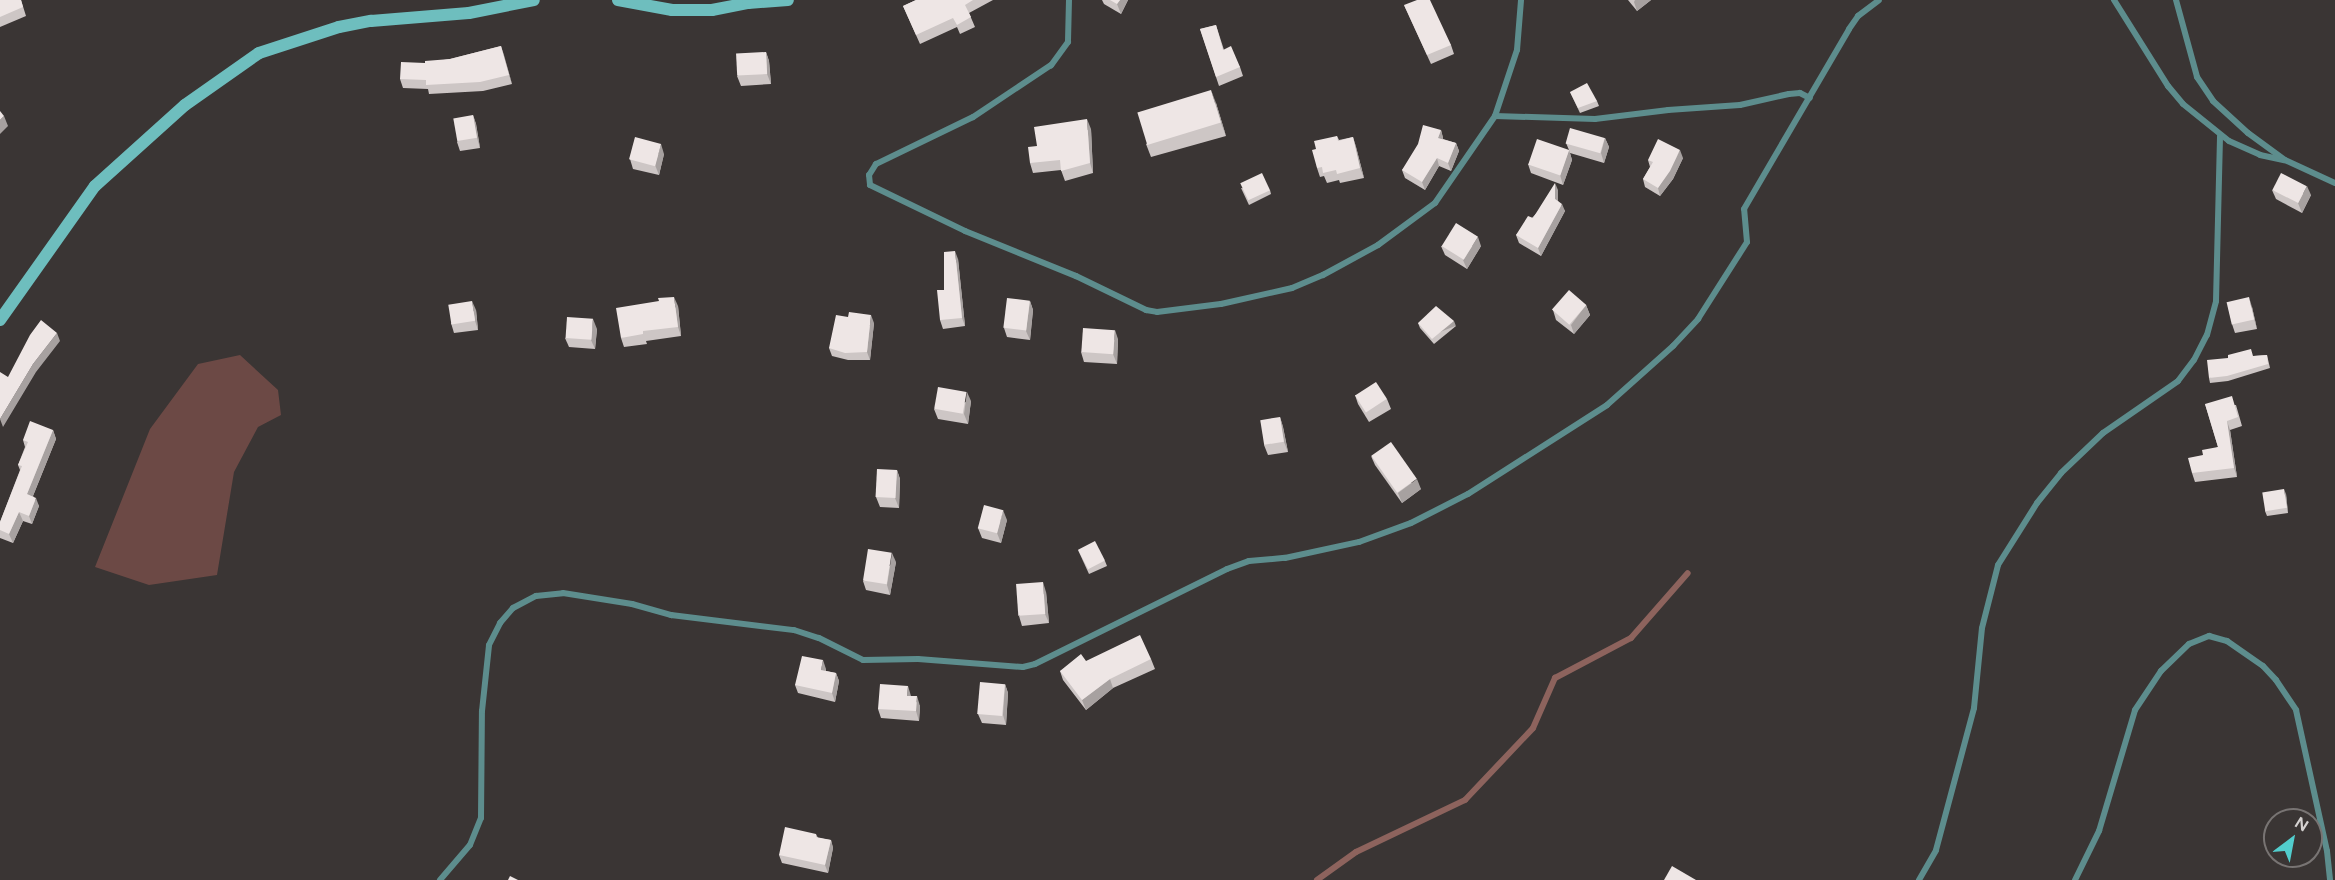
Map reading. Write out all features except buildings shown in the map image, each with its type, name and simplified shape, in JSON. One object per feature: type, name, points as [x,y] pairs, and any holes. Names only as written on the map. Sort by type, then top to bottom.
[{"type":"main road","points":[[0,320],[95,186],[141,142],[185,105],[259,54],[339,27],[371,21],[469,13],[534,0]]},
{"type":"main road","points":[[618,0],[672,10],[712,10],[748,3],[788,0]]},
{"type":"street","points":[[1069,0],[1068,42],[1051,65],[973,117],[876,164],[869,175],[870,185],[939,219],[1045,262],[1146,310],[1175,312],[1292,288],[1323,275],[1378,245],[1435,203],[1495,116],[1517,50],[1521,0]]},
{"type":"street","points":[[440,880],[470,845],[481,818],[482,711],[489,645],[500,623],[513,608],[537,596],[563,593],[632,604],[671,615],[794,630],[819,638],[862,660],[918,659],[1023,667],[1035,664],[1227,569],[1249,561],[1286,558],[1359,542],[1411,523],[1468,494],[1607,405],[1673,346],[1698,319],[1747,242],[1744,209],[1852,25],[1879,0]]},
{"type":"street","points":[[2114,0],[2168,86],[2183,104],[2220,136],[2260,155],[2285,160]]},
{"type":"street","points":[[2176,0],[2197,77],[2205,91],[2234,121],[2285,160],[2335,183]]},
{"type":"street","points":[[1495,116],[1595,119],[1668,110],[1740,105],[1789,93],[1800,93],[1810,98]]},
{"type":"street","points":[[1919,880],[1936,850],[1974,708],[1982,628],[1998,565],[2037,503],[2061,473],[2103,433],[2178,381],[2194,360],[2207,335],[2216,301],[2220,136]]},
{"type":"street","points":[[2075,880],[2099,831],[2135,710],[2161,671],[2189,644],[2209,636],[2227,641],[2263,666],[2276,680],[2296,710],[2330,880]]},
{"type":"shaded area","points":[[240,355],[278,390],[281,415],[258,427],[234,472],[217,575],[149,585],[95,567],[150,429],[198,364]]},
{"type":"waterway","points":[[1317,880],[1356,852],[1465,800],[1533,728],[1555,678],[1631,638],[1688,573]]}]
